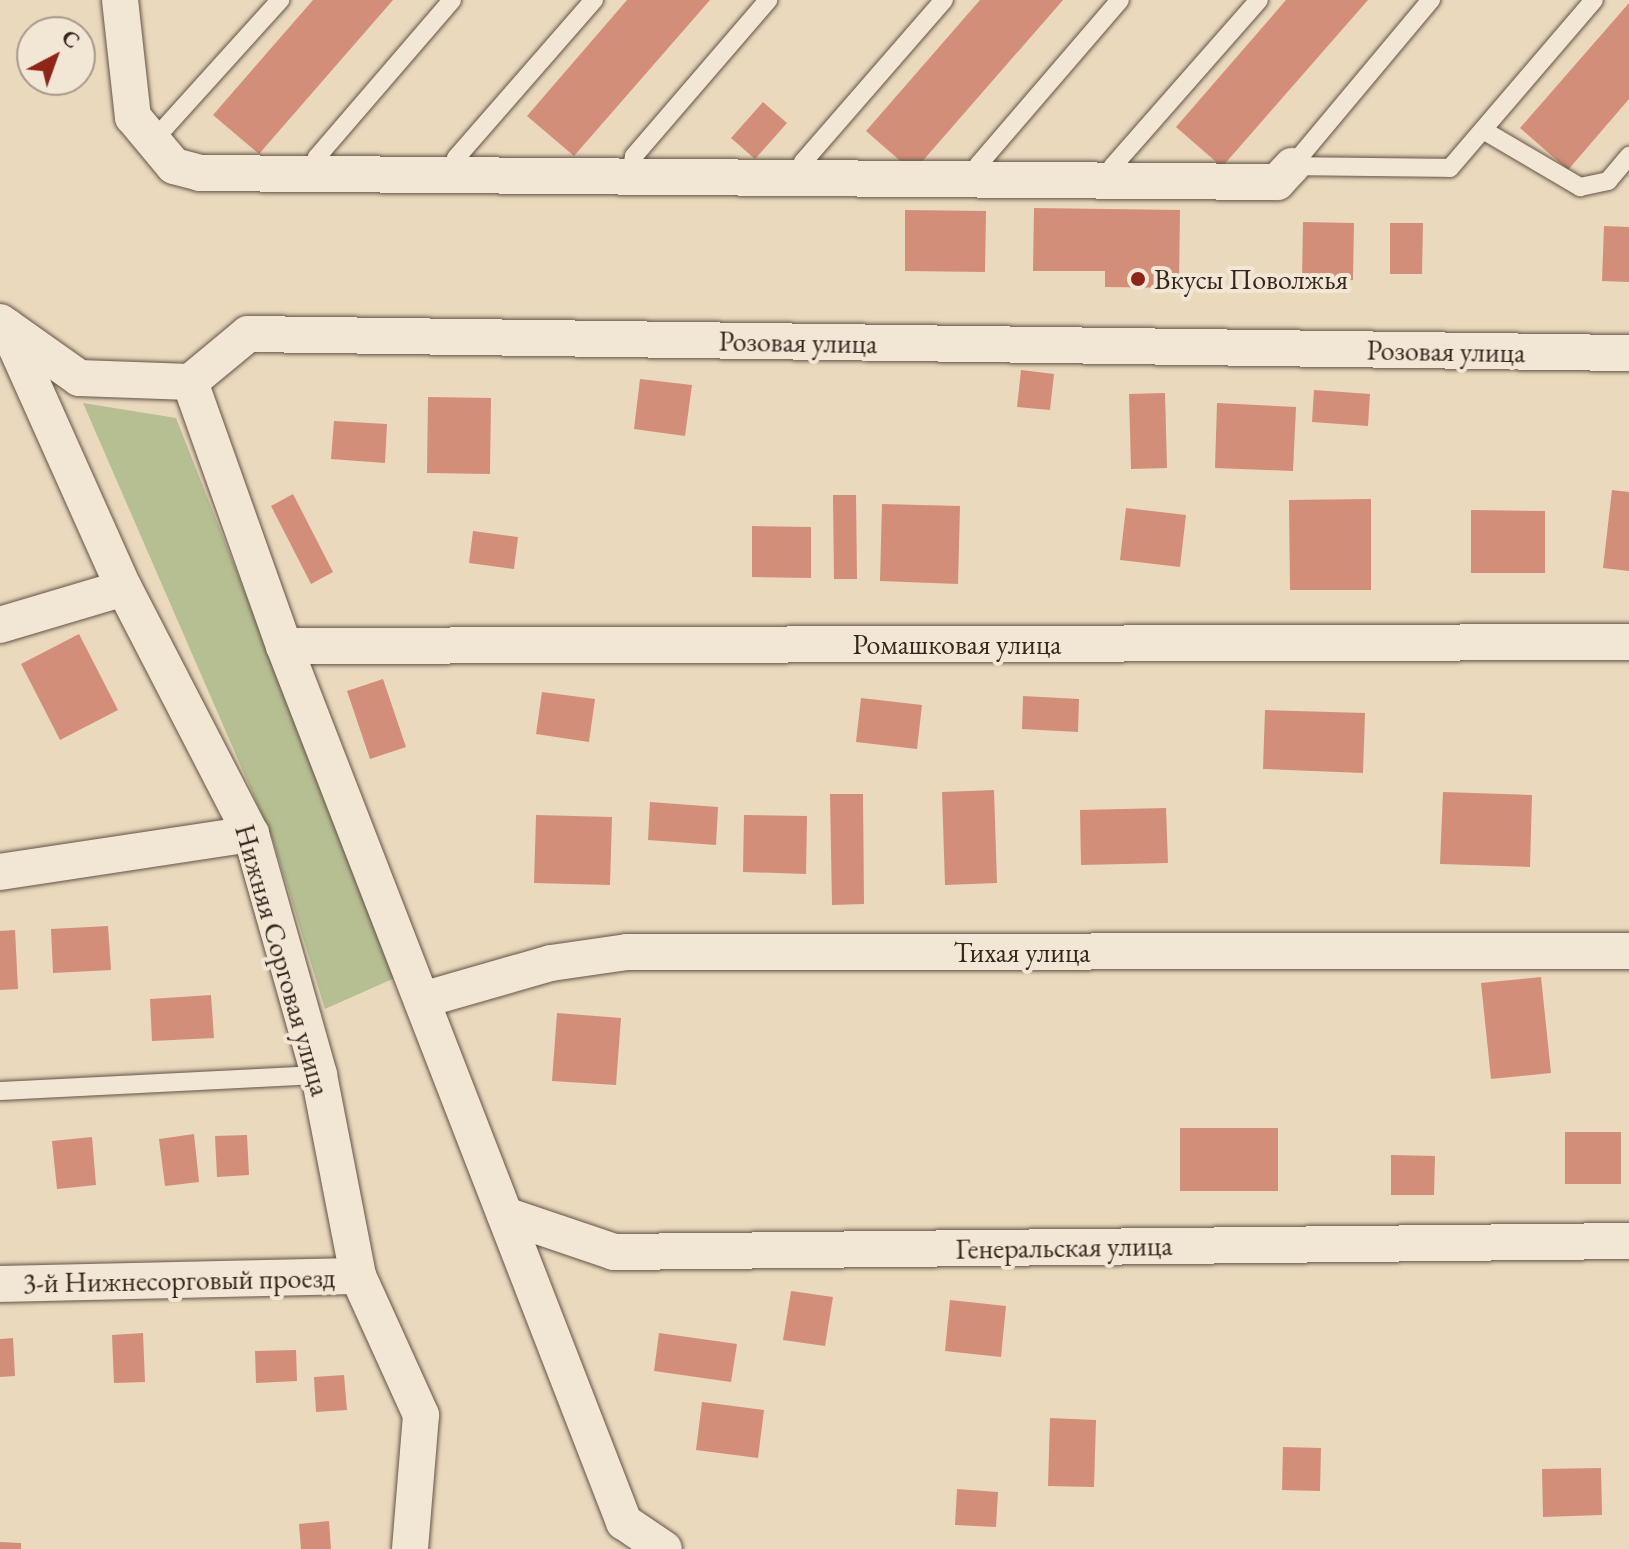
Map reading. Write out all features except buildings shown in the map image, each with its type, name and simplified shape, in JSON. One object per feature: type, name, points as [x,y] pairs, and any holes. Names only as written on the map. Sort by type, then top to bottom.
[{"type":"street","points":[[120,0],[122,63],[133,117],[149,145],[174,166],[200,173],[455,174],[630,179],[802,177],[1277,182],[1292,166]]},
{"type":"street","points":[[1,318],[79,378],[190,382],[284,646],[624,1522],[664,1549]]},
{"type":"street","name":"Нижняя Сорговая улица","points":[[1,318],[124,588],[251,834],[319,1075],[358,1276],[421,1415],[410,1549]]},
{"type":"street","name":"Розовая улица","points":[[190,382],[248,334],[1629,353]]},
{"type":"street","points":[[0,625],[124,588]]},
{"type":"street","name":"Ромашковая улица","points":[[284,646],[1629,642]]},
{"type":"street","points":[[0,872],[251,834]]},
{"type":"street","name":"Тихая улица","points":[[422,1000],[551,963],[627,952],[1629,951]]},
{"type":"street","name":"Генеральская улица","points":[[505,1215],[614,1252],[1629,1241]]},
{"type":"street","name":"3-й Нижнесорговый проезд","points":[[0,1284],[358,1276]]},
{"type":"lane","points":[[149,145],[280,0]]},
{"type":"lane","points":[[317,174],[317,157],[452,0]]},
{"type":"lane","points":[[455,174],[456,158],[594,0]]},
{"type":"lane","points":[[630,179],[634,156],[768,0]]},
{"type":"lane","points":[[802,177],[803,162],[944,0]]},
{"type":"lane","points":[[977,178],[979,164],[1120,0]]},
{"type":"lane","points":[[1113,181],[1113,166],[1259,0]]},
{"type":"lane","points":[[1292,166],[1431,0]]},
{"type":"lane","points":[[1292,166],[1450,168],[1594,0]]},
{"type":"lane","points":[[1483,130],[1580,187],[1608,181],[1629,156]]},
{"type":"lane","points":[[0,1091],[319,1075]]},
{"type":"green space","points":[[83,403],[176,418],[397,977],[325,1009],[273,840]]},
{"type":"place","name":"Вкусы Поволжья","points":[[1138,279]]}]
